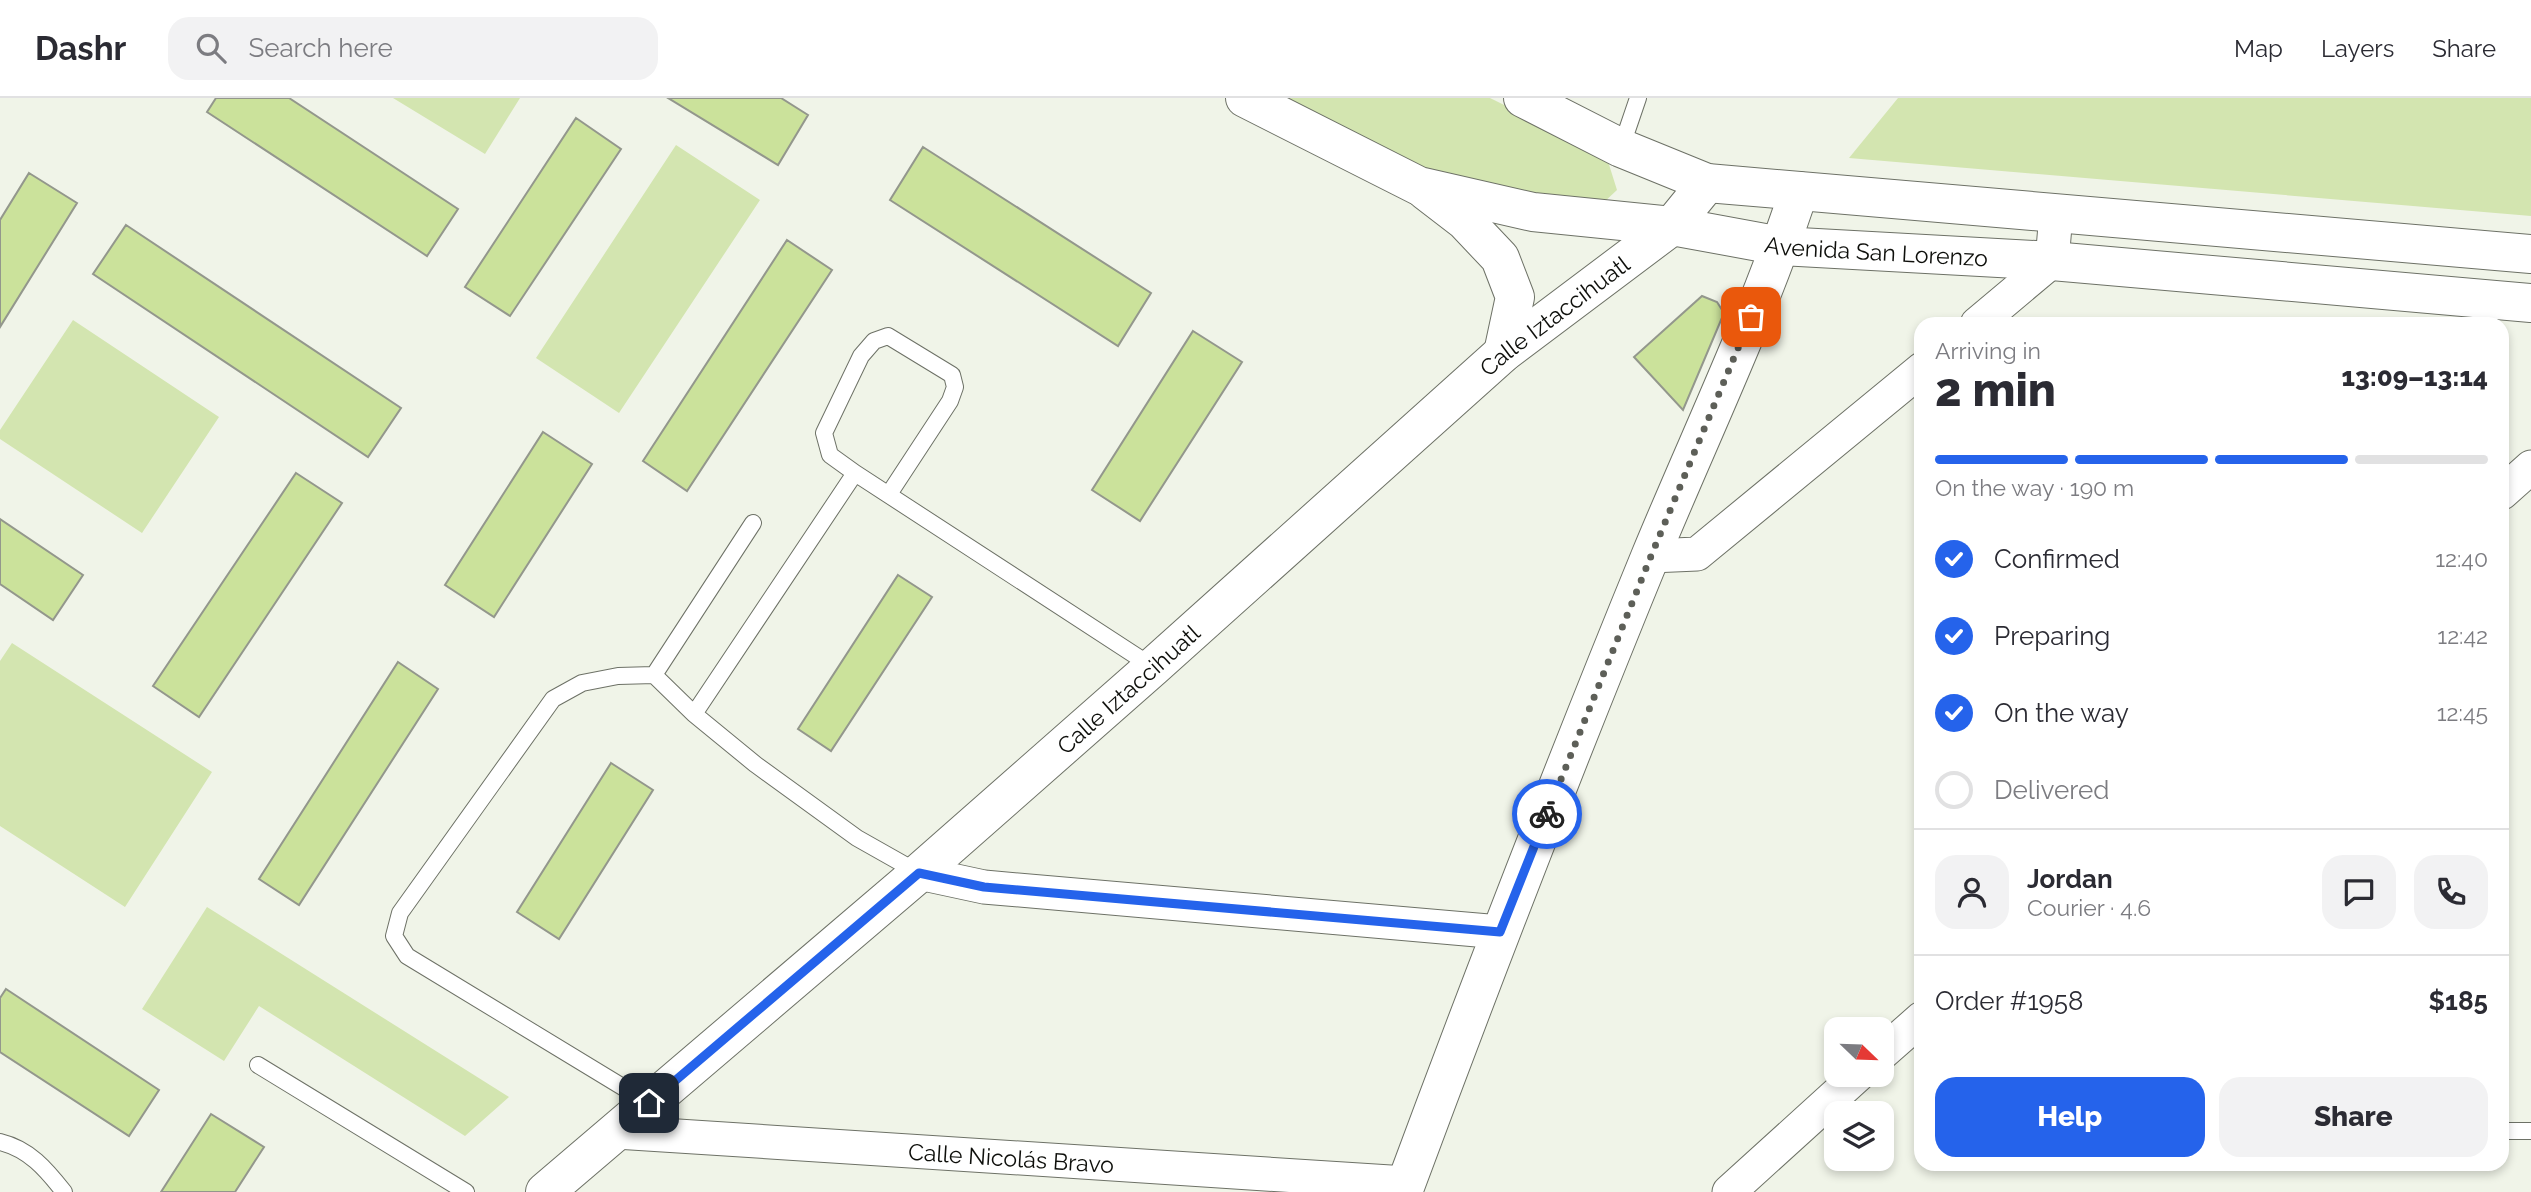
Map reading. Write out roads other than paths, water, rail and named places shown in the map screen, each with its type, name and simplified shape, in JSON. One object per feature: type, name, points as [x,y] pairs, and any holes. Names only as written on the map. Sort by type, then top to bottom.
[{"type":"street","name":"Avenida San Lorenzo","points":[[1245,98],[1419,186],[1533,212],[1672,226],[1781,246],[2052,261],[2531,303]]},
{"type":"street","points":[[1523,98],[1621,148],[1707,183],[2531,254]]},
{"type":"street","name":"Calle Iztaccihuatl","points":[[545,1192],[919,873],[1503,353],[1672,226],[1707,183]]},
{"type":"street","points":[[1419,186],[1465,221],[1500,258],[1515,297],[1503,353]]},
{"type":"street","points":[[1405,1187],[1500,932],[1651,556],[1781,246],[1799,191]]},
{"type":"street","points":[[1985,317],[2052,261],[2056,214]]},
{"type":"street","points":[[1651,556],[1698,554],[1914,376]]},
{"type":"street","points":[[2509,486],[2531,467]]},
{"type":"street","points":[[919,873],[984,887],[1500,932]]},
{"type":"street","points":[[1894,1043],[1914,1025]]},
{"type":"street","points":[[1729,1192],[1845,1087]]},
{"type":"street","name":"Calle Nicolás Bravo","points":[[617,1132],[1405,1187]]},
{"type":"lane","points":[[1621,148],[1638,98]]},
{"type":"lane","points":[[888,494],[950,401],[955,387],[952,375],[888,336],[874,341],[861,356],[824,433],[830,454],[855,473],[1153,667]]},
{"type":"lane","points":[[694,714],[855,473]]},
{"type":"lane","points":[[654,675],[752,523]]},
{"type":"lane","points":[[649,1103],[407,956],[394,936],[400,913],[553,699],[582,683],[618,676],[654,675],[694,714],[755,764],[857,838],[919,873]]},
{"type":"lane","points":[[258,1065],[466,1192]]},
{"type":"lane","points":[[2509,1131],[2531,1131]]},
{"type":"lane","points":[[0,1142],[17,1146],[47,1170],[64,1192]]}]
